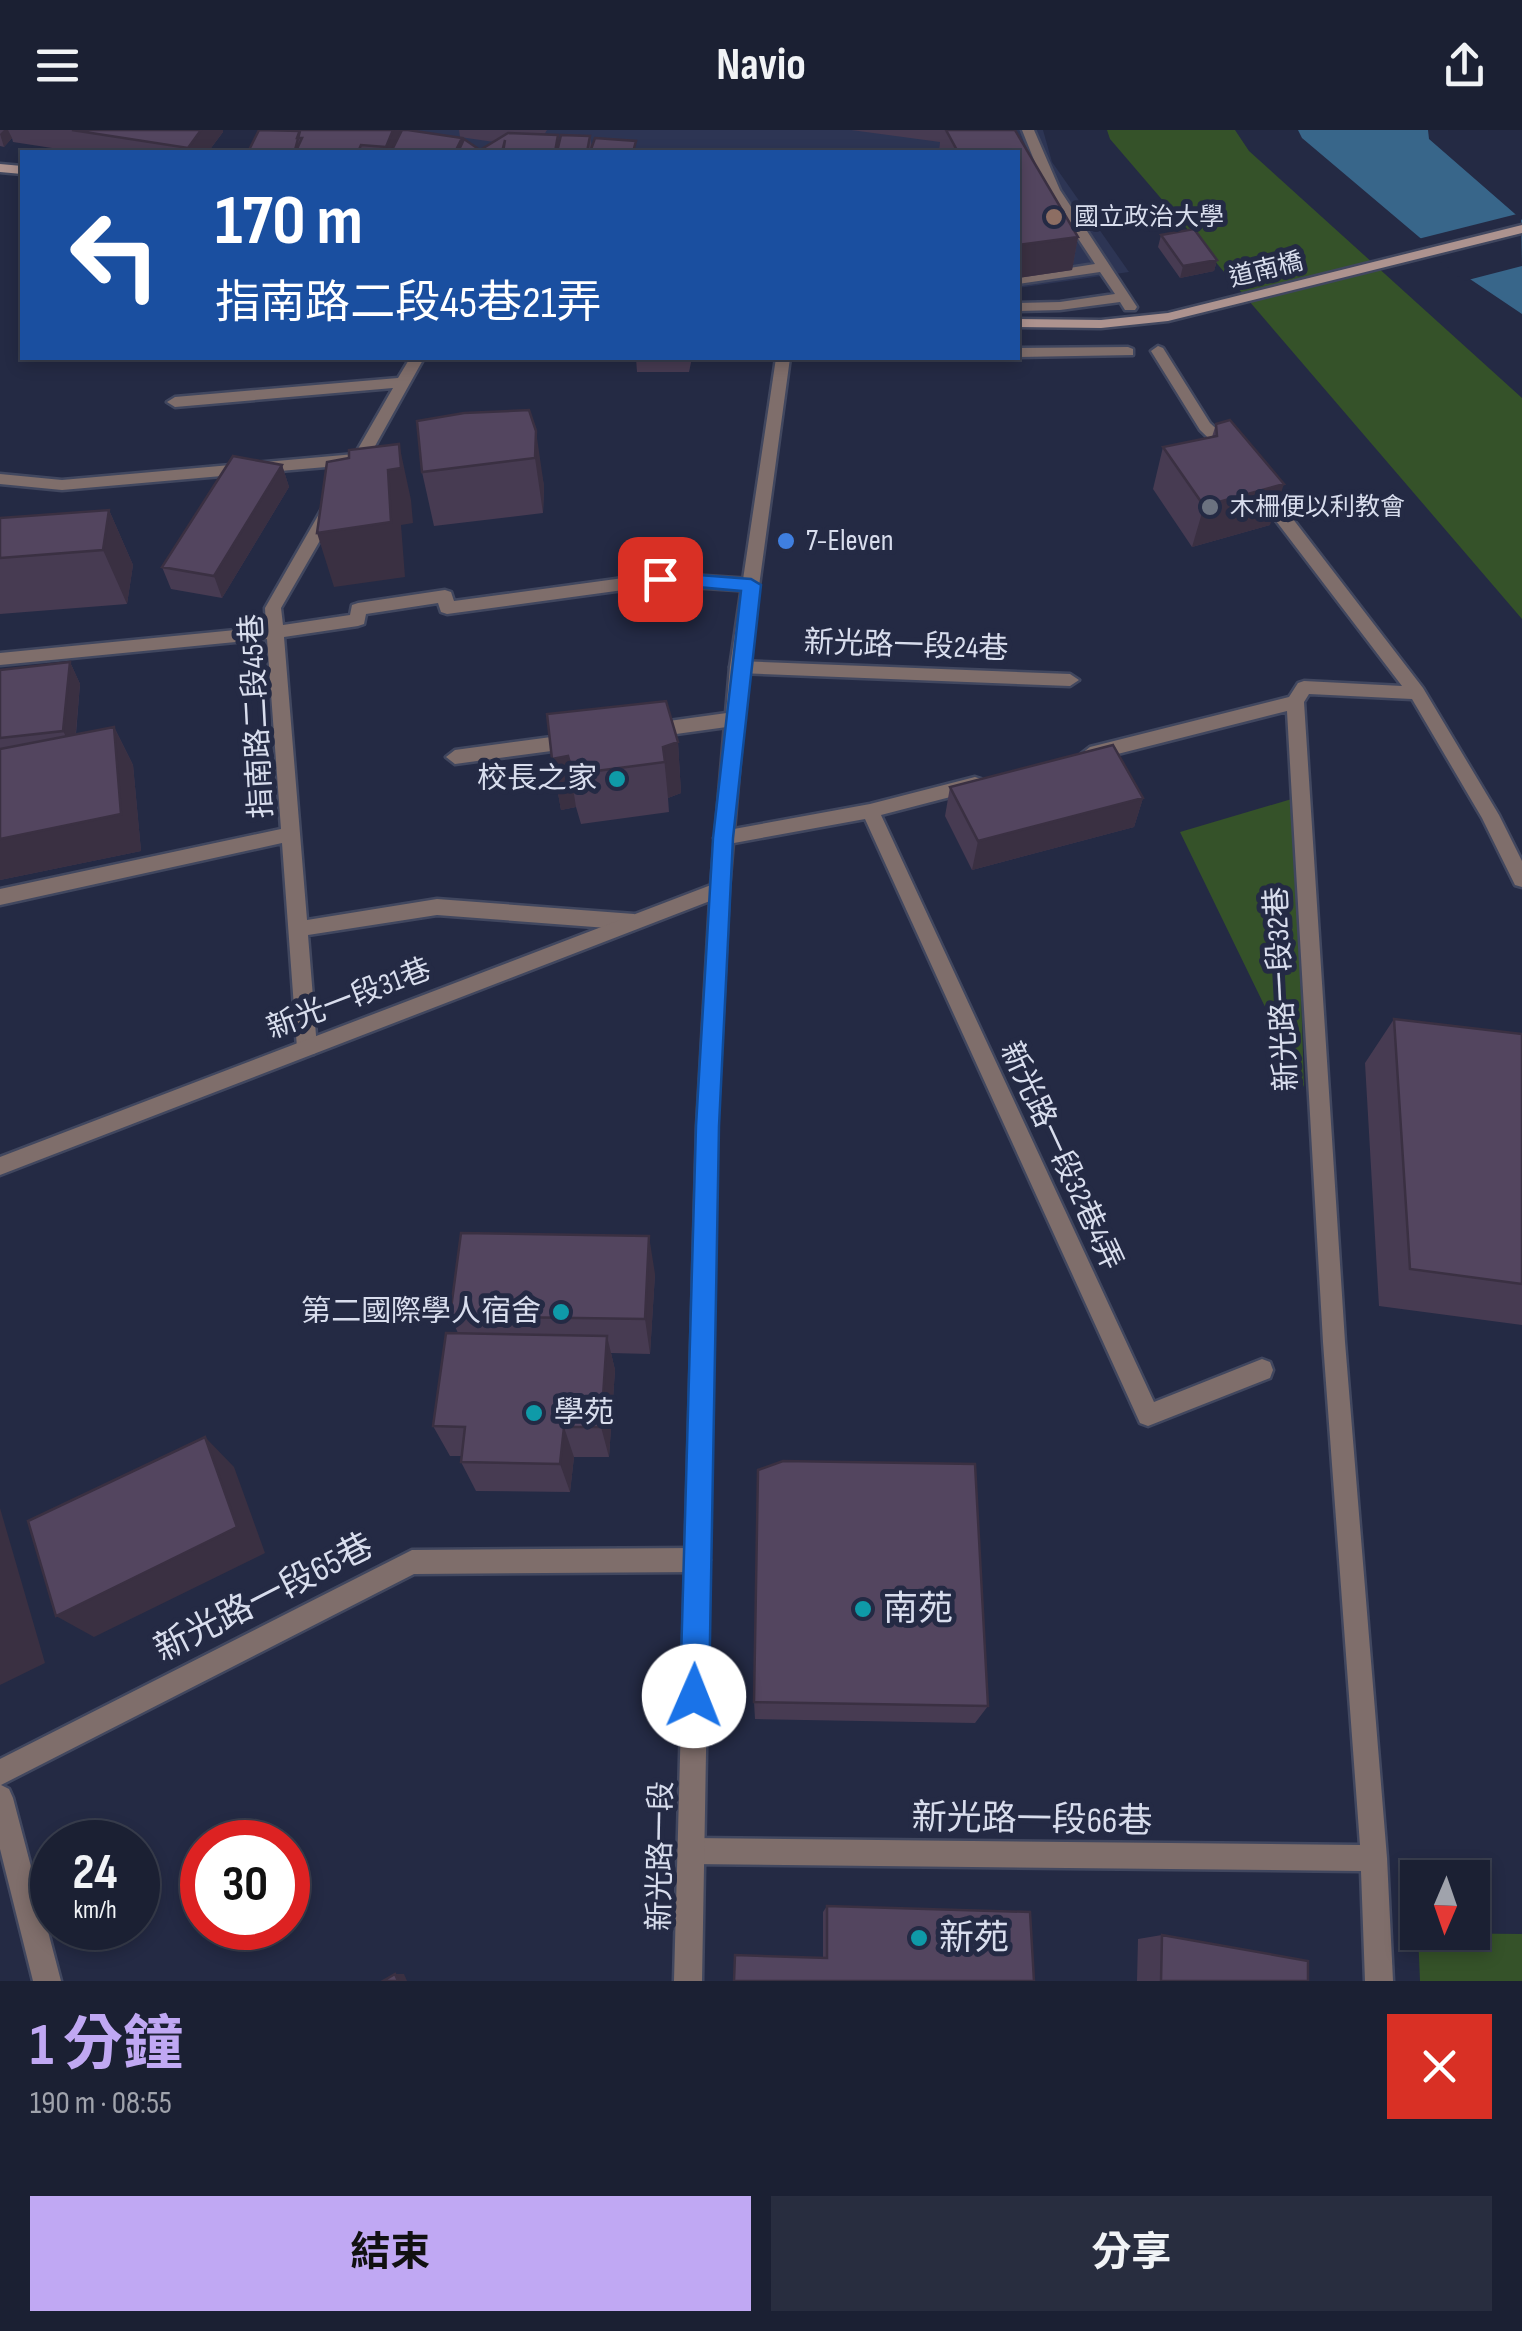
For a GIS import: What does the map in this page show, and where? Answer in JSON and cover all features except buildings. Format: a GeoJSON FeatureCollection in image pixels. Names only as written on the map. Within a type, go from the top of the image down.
{"type":"FeatureCollection","features":[{"type":"Feature","properties":{"kind":"street"},"geometry":{"type":"LineString","coordinates":[[1020,306],[1127,303],[1040,168],[1028,130]]}},
{"type":"Feature","properties":{"kind":"street","name":"道南橋"},"geometry":{"type":"LineString","coordinates":[[1020,323],[1102,324],[1168,317],[1522,229]]}},
{"type":"Feature","properties":{"kind":"street"},"geometry":{"type":"LineString","coordinates":[[1020,280],[1106,268]]}},
{"type":"Feature","properties":{"kind":"street"},"geometry":{"type":"LineString","coordinates":[[1158,351],[1205,426],[1232,451],[1418,693],[1490,815],[1522,880]]}},
{"type":"Feature","properties":{"kind":"street"},"geometry":{"type":"LineString","coordinates":[[1020,353],[1128,352]]}},
{"type":"Feature","properties":{"kind":"street","name":"指南路二段45巷"},"geometry":{"type":"LineString","coordinates":[[307,1048],[273,608],[416,360]]}},
{"type":"Feature","properties":{"kind":"street","name":"新光路一段"},"geometry":{"type":"LineString","coordinates":[[688,1981],[707,1126],[720,888],[739,667],[784,360]]}},
{"type":"Feature","properties":{"kind":"street"},"geometry":{"type":"LineString","coordinates":[[175,402],[403,382]]}},
{"type":"Feature","properties":{"kind":"street"},"geometry":{"type":"LineString","coordinates":[[0,479],[62,485],[360,458]]}},
{"type":"Feature","properties":{"kind":"street"},"geometry":{"type":"LineString","coordinates":[[0,659],[275,632],[358,620],[358,609],[445,596],[447,608],[660,579],[751,585]]}},
{"type":"Feature","properties":{"kind":"street","name":"新光路一段24巷"},"geometry":{"type":"LineString","coordinates":[[739,667],[1070,680]]}},
{"type":"Feature","properties":{"kind":"street"},"geometry":{"type":"LineString","coordinates":[[1063,761],[1295,702],[1304,687],[1418,693]]}},
{"type":"Feature","properties":{"kind":"street","name":"新光路一段32巷"},"geometry":{"type":"LineString","coordinates":[[1295,702],[1334,1342],[1374,1858],[1379,1981]]}},
{"type":"Feature","properties":{"kind":"street"},"geometry":{"type":"LineString","coordinates":[[623,734],[734,719]]}},
{"type":"Feature","properties":{"kind":"street"},"geometry":{"type":"LineString","coordinates":[[455,758],[586,740]]}},
{"type":"Feature","properties":{"kind":"street"},"geometry":{"type":"LineString","coordinates":[[723,838],[870,810],[1005,776]]}},
{"type":"Feature","properties":{"kind":"street","name":"新光路一段32巷4弄"},"geometry":{"type":"LineString","coordinates":[[870,810],[1148,1415],[1262,1370]]}},
{"type":"Feature","properties":{"kind":"street"},"geometry":{"type":"LineString","coordinates":[[0,896],[291,834]]}},
{"type":"Feature","properties":{"kind":"street","name":"新光一段31巷"},"geometry":{"type":"LineString","coordinates":[[0,1166],[720,888]]}},
{"type":"Feature","properties":{"kind":"street"},"geometry":{"type":"LineString","coordinates":[[298,929],[436,908],[634,922]]}},
{"type":"Feature","properties":{"kind":"street","name":"新光路一段65巷"},"geometry":{"type":"LineString","coordinates":[[0,1773],[412,1562],[698,1560]]}},
{"type":"Feature","properties":{"kind":"street"},"geometry":{"type":"LineString","coordinates":[[0,1798],[47,1981]]}},
{"type":"Feature","properties":{"kind":"street","name":"新光路一段66巷"},"geometry":{"type":"LineString","coordinates":[[691,1851],[1374,1858]]}},
{"type":"Feature","properties":{"kind":"shaded area","name":"國立政治大學"},"geometry":{"type":"Polygon","coordinates":[[[417,130],[1043,130],[1052,162],[1129,272],[1020,288],[1020,150],[412,150],[417,130]]]}},
{"type":"Feature","properties":{"kind":"shaded area"},"geometry":{"type":"Polygon","coordinates":[[[1298,130],[1428,130],[1429,139],[1522,220],[1522,314],[1464,275],[1302,138],[1298,130]]]}},
{"type":"Feature","properties":{"kind":"green space"},"geometry":{"type":"Polygon","coordinates":[[[1107,130],[1235,130],[1249,151],[1522,398],[1522,619],[1110,139],[1107,130]]]}},
{"type":"Feature","properties":{"kind":"green space"},"geometry":{"type":"Polygon","coordinates":[[[1295,798],[1304,1087],[1180,832],[1295,798]]]}},
{"type":"Feature","properties":{"kind":"green space"},"geometry":{"type":"Polygon","coordinates":[[[1490,1934],[1522,1934],[1522,1981],[1420,1981],[1419,1950],[1490,1950],[1490,1934]]]}},
{"type":"Feature","properties":{"kind":"pier"},"geometry":{"type":"Polygon","coordinates":[[[1521,213],[1522,266],[1464,281],[1414,240],[1521,213]]]}},
{"type":"Feature","properties":{"kind":"place","name":"國立政治大學"},"geometry":{"type":"Point","coordinates":[1054,217]}},
{"type":"Feature","properties":{"kind":"place","name":"木柵便以利教會"},"geometry":{"type":"Point","coordinates":[1210,507]}},
{"type":"Feature","properties":{"kind":"place","name":"7-Eleven"},"geometry":{"type":"Point","coordinates":[786,541]}},
{"type":"Feature","properties":{"kind":"place","name":"校長之家"},"geometry":{"type":"Point","coordinates":[617,779]}},
{"type":"Feature","properties":{"kind":"place","name":"第二國際學人宿舍"},"geometry":{"type":"Point","coordinates":[561,1312]}},
{"type":"Feature","properties":{"kind":"place","name":"學苑"},"geometry":{"type":"Point","coordinates":[534,1413]}},
{"type":"Feature","properties":{"kind":"place","name":"南苑"},"geometry":{"type":"Point","coordinates":[863,1609]}},
{"type":"Feature","properties":{"kind":"place","name":"新苑"},"geometry":{"type":"Point","coordinates":[919,1938]}},
{"type":"Feature","properties":{"kind":"route"},"geometry":{"type":"LineString","coordinates":[[660,579],[751,585],[723,838],[707,1126],[694,1696]]}}]}
